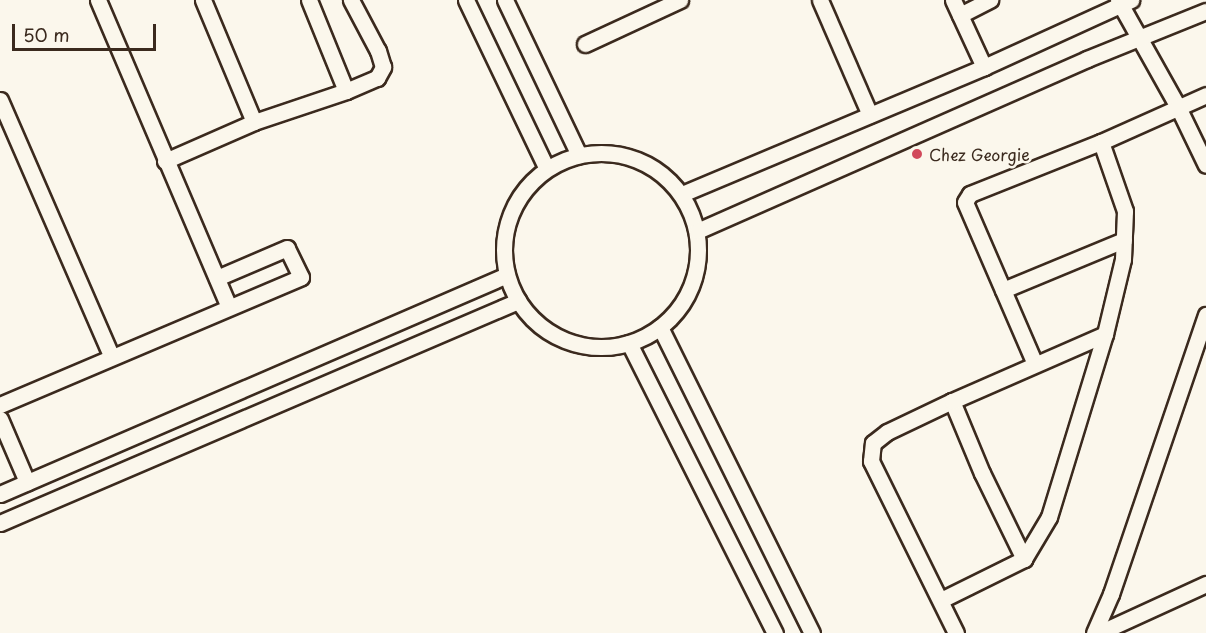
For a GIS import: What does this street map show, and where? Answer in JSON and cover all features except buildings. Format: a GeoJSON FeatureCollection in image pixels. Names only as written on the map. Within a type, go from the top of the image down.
{"type":"FeatureCollection","features":[{"type":"Feature","properties":{"kind":"street"},"geometry":{"type":"LineString","coordinates":[[98,0],[165,161],[230,307]]}},
{"type":"Feature","properties":{"kind":"street"},"geometry":{"type":"LineString","coordinates":[[203,0],[255,122]]}},
{"type":"Feature","properties":{"kind":"street"},"geometry":{"type":"LineString","coordinates":[[309,0],[346,91]]}},
{"type":"Feature","properties":{"kind":"street"},"geometry":{"type":"LineString","coordinates":[[165,161],[255,122],[377,78],[383,67],[378,51],[351,0]]}},
{"type":"Feature","properties":{"kind":"street"},"geometry":{"type":"LineString","coordinates":[[466,0],[547,169]]}},
{"type":"Feature","properties":{"kind":"street"},"geometry":{"type":"LineString","coordinates":[[505,0],[579,155]]}},
{"type":"Feature","properties":{"kind":"street"},"geometry":{"type":"LineString","coordinates":[[585,44],[680,0]]}},
{"type":"Feature","properties":{"kind":"street"},"geometry":{"type":"LineString","coordinates":[[820,0],[870,115]]}},
{"type":"Feature","properties":{"kind":"street"},"geometry":{"type":"LineString","coordinates":[[952,0],[984,67]]}},
{"type":"Feature","properties":{"kind":"street"},"geometry":{"type":"LineString","coordinates":[[960,15],[990,0]]}},
{"type":"Feature","properties":{"kind":"street"},"geometry":{"type":"LineString","coordinates":[[682,194],[984,67],[1123,1],[1139,40],[1178,107],[1206,165]]}},
{"type":"Feature","properties":{"kind":"street"},"geometry":{"type":"LineString","coordinates":[[697,231],[1087,59],[1139,40],[1206,11]]}},
{"type":"Feature","properties":{"kind":"street"},"geometry":{"type":"LineString","coordinates":[[1035,364],[965,202],[970,194],[1101,142],[1206,95]]}},
{"type":"Feature","properties":{"kind":"street"},"geometry":{"type":"LineString","coordinates":[[0,100],[112,357]]}},
{"type":"Feature","properties":{"kind":"street"},"geometry":{"type":"LineString","coordinates":[[941,600],[1024,559],[1049,517],[1105,334],[1123,260],[1125,211],[1101,142]]}},
{"type":"Feature","properties":{"kind":"street"},"geometry":{"type":"LineString","coordinates":[[608,153],[636,159],[661,173],[682,194],[692,212],[699,253],[696,274],[688,294],[676,312],[660,327],[629,343],[593,347],[567,341],[542,328],[518,302],[507,275],[504,255],[510,216],[531,182],[547,169],[579,155],[608,153]]}},
{"type":"Feature","properties":{"kind":"street"},"geometry":{"type":"LineString","coordinates":[[1003,290],[1124,240]]}},
{"type":"Feature","properties":{"kind":"street"},"geometry":{"type":"LineString","coordinates":[[0,405],[301,277],[287,248],[217,278]]}},
{"type":"Feature","properties":{"kind":"street"},"geometry":{"type":"LineString","coordinates":[[0,494],[507,275]]}},
{"type":"Feature","properties":{"kind":"street"},"geometry":{"type":"LineString","coordinates":[[0,523],[518,302]]}},
{"type":"Feature","properties":{"kind":"street"},"geometry":{"type":"LineString","coordinates":[[1096,633],[1206,315]]}},
{"type":"Feature","properties":{"kind":"street"},"geometry":{"type":"LineString","coordinates":[[660,327],[812,633]]}},
{"type":"Feature","properties":{"kind":"street"},"geometry":{"type":"LineString","coordinates":[[956,633],[871,461],[873,443],[887,432],[952,401],[1105,334]]}},
{"type":"Feature","properties":{"kind":"street"},"geometry":{"type":"LineString","coordinates":[[629,343],[775,633]]}},
{"type":"Feature","properties":{"kind":"street"},"geometry":{"type":"LineString","coordinates":[[952,401],[982,473],[1024,559]]}},
{"type":"Feature","properties":{"kind":"street"},"geometry":{"type":"LineString","coordinates":[[0,419],[27,482]]}},
{"type":"Feature","properties":{"kind":"street"},"geometry":{"type":"LineString","coordinates":[[1096,633],[1206,584]]}},
{"type":"Feature","properties":{"kind":"place","name":"Chez Georgie"},"geometry":{"type":"Point","coordinates":[917,154]}}]}
